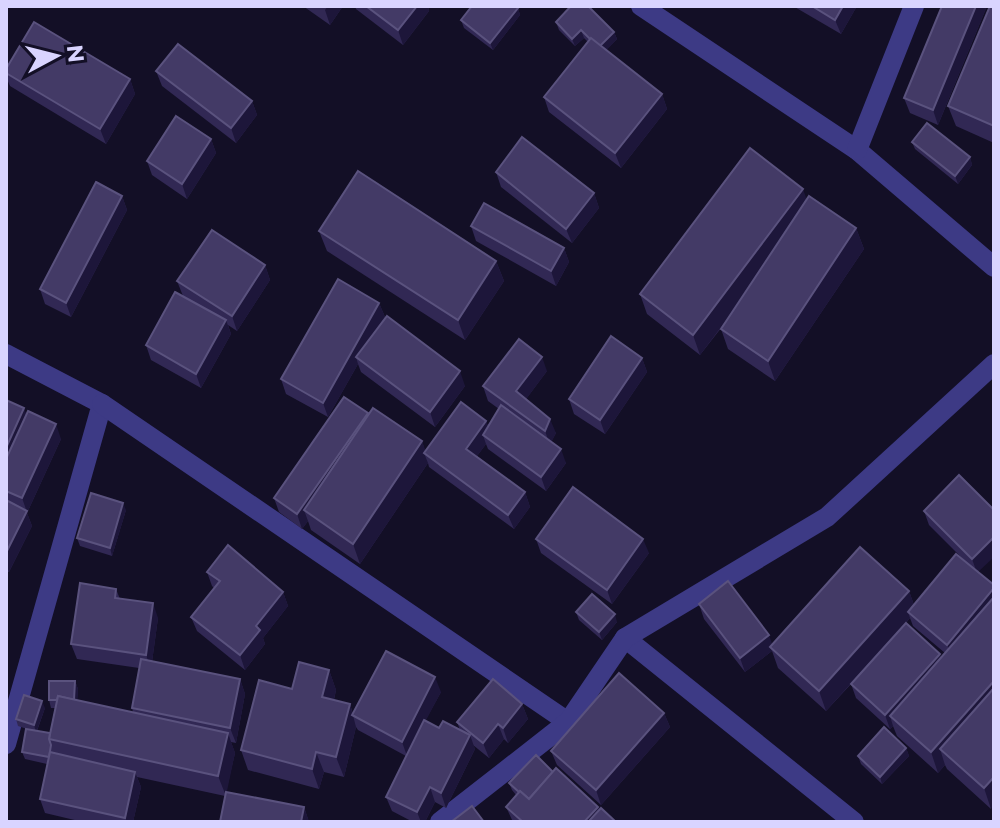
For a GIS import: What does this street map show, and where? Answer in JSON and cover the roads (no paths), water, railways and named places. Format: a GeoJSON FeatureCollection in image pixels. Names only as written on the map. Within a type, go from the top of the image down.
{"type":"FeatureCollection","features":[{"type":"Feature","properties":{"kind":"street"},"geometry":{"type":"LineString","coordinates":[[641,6],[857,150],[994,267]]}},
{"type":"Feature","properties":{"kind":"street"},"geometry":{"type":"LineString","coordinates":[[857,150],[914,6]]}},
{"type":"Feature","properties":{"kind":"street"},"geometry":{"type":"LineString","coordinates":[[6,354],[102,404],[568,722]]}},
{"type":"Feature","properties":{"kind":"street"},"geometry":{"type":"LineString","coordinates":[[440,822],[568,722],[625,638],[827,517],[994,364]]}},
{"type":"Feature","properties":{"kind":"street"},"geometry":{"type":"LineString","coordinates":[[6,744],[102,404]]}},
{"type":"Feature","properties":{"kind":"street"},"geometry":{"type":"LineString","coordinates":[[625,638],[854,822]]}}]}
